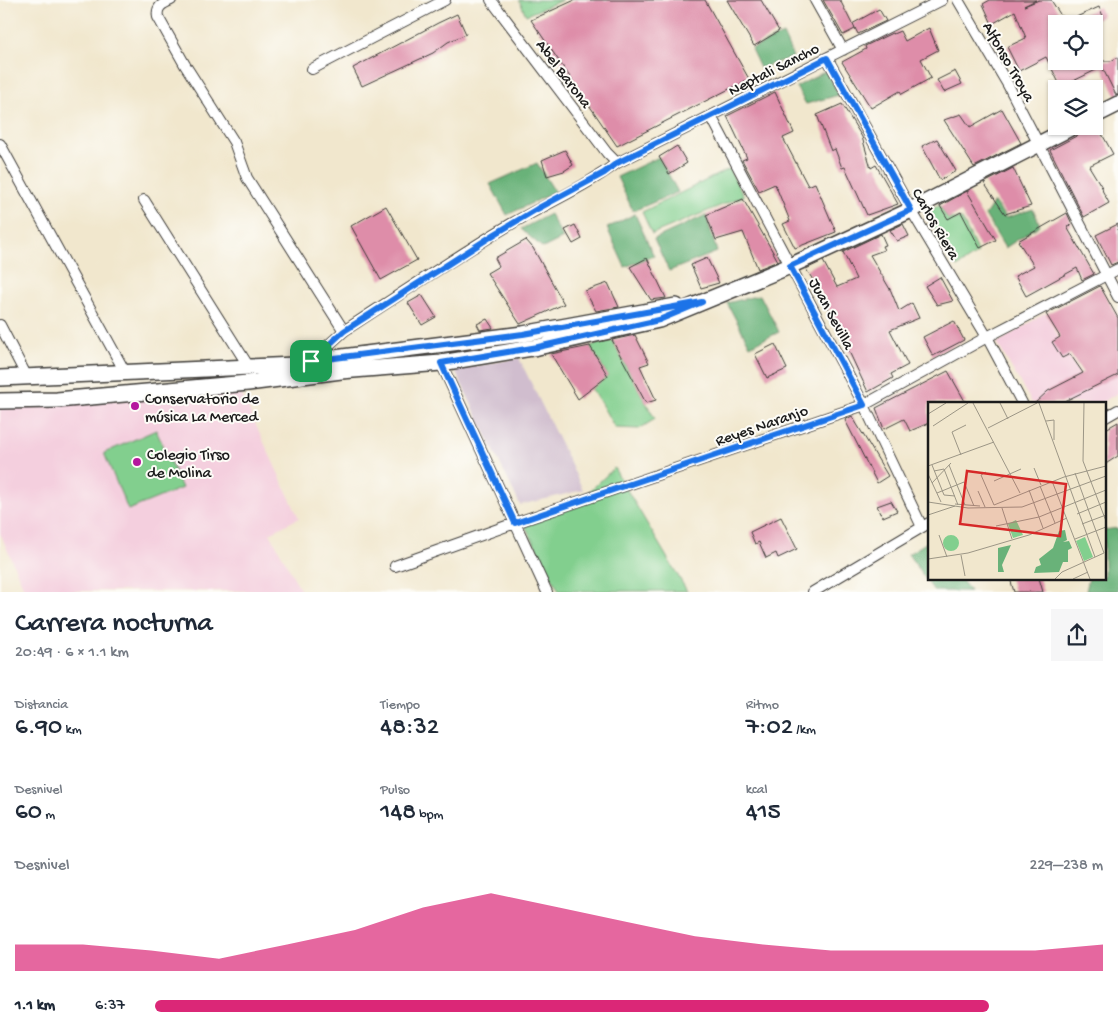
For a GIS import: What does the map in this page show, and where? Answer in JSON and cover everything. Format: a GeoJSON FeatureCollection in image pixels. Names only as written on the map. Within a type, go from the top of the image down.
{"type":"FeatureCollection","features":[{"type":"Feature","properties":{"kind":"street"},"geometry":{"type":"LineString","coordinates":[[171,0],[160,6],[157,12],[158,18],[185,65],[234,142],[247,178],[344,331]]}},
{"type":"Feature","properties":{"kind":"street"},"geometry":{"type":"LineString","coordinates":[[312,69],[445,0]]}},
{"type":"Feature","properties":{"kind":"street","name":"Abel Barona"},"geometry":{"type":"LineString","coordinates":[[491,0],[607,153],[617,163]]}},
{"type":"Feature","properties":{"kind":"street"},"geometry":{"type":"LineString","coordinates":[[815,0],[843,50]]}},
{"type":"Feature","properties":{"kind":"street","name":"Neptali Sancho"},"geometry":{"type":"LineString","coordinates":[[311,361],[344,331],[495,234],[604,173],[617,163],[942,0]]}},
{"type":"Feature","properties":{"kind":"street","name":"Alfonso Troya"},"geometry":{"type":"LineString","coordinates":[[958,0],[1040,144],[1106,277],[1118,296]]}},
{"type":"Feature","properties":{"kind":"street","name":"Carlos Riera"},"geometry":{"type":"LineString","coordinates":[[827,58],[911,210],[987,337],[1021,402]]}},
{"type":"Feature","properties":{"kind":"street"},"geometry":{"type":"LineString","coordinates":[[1103,112],[1118,104]]}},
{"type":"Feature","properties":{"kind":"street","name":"Juan Sevilla"},"geometry":{"type":"LineString","coordinates":[[711,116],[926,525]]}},
{"type":"Feature","properties":{"kind":"street"},"geometry":{"type":"LineString","coordinates":[[0,401],[67,399],[248,383],[341,371],[441,363],[538,347],[659,320],[790,266],[911,210],[1057,135]]}},
{"type":"Feature","properties":{"kind":"street"},"geometry":{"type":"LineString","coordinates":[[0,144],[125,372]]}},
{"type":"Feature","properties":{"kind":"street"},"geometry":{"type":"LineString","coordinates":[[144,200],[248,367]]}},
{"type":"Feature","properties":{"kind":"street","name":"Reyes Naranjo"},"geometry":{"type":"LineString","coordinates":[[395,566],[515,523],[864,405],[987,337],[1118,270]]}},
{"type":"Feature","properties":{"kind":"street"},"geometry":{"type":"LineString","coordinates":[[0,378],[295,365],[311,361],[523,334],[702,302]]}},
{"type":"Feature","properties":{"kind":"street"},"geometry":{"type":"LineString","coordinates":[[0,325],[28,377]]}},
{"type":"Feature","properties":{"kind":"street"},"geometry":{"type":"LineString","coordinates":[[441,363],[547,592]]}},
{"type":"Feature","properties":{"kind":"street"},"geometry":{"type":"LineString","coordinates":[[1106,417],[1118,410]]}},
{"type":"Feature","properties":{"kind":"street"},"geometry":{"type":"LineString","coordinates":[[813,592],[926,525]]}},
{"type":"Feature","properties":{"kind":"shaded area"},"geometry":{"type":"Polygon","coordinates":[[[1045,313],[1080,376],[1118,359],[1118,393],[1103,402],[1031,402],[997,343],[1045,313]]]}},
{"type":"Feature","properties":{"kind":"shaded area"},"geometry":{"type":"Polygon","coordinates":[[[519,358],[583,490],[520,505],[455,370],[519,358]]]}},
{"type":"Feature","properties":{"kind":"shaded area","name":"Colegio Tirso de Molina"},"geometry":{"type":"Polygon","coordinates":[[[241,393],[299,518],[270,533],[301,591],[25,591],[0,533],[0,406],[241,393]]]}},
{"type":"Feature","properties":{"kind":"green space"},"geometry":{"type":"Polygon","coordinates":[[[519,0],[563,0],[526,15],[519,0]]]}},
{"type":"Feature","properties":{"kind":"green space"},"geometry":{"type":"Polygon","coordinates":[[[783,34],[793,57],[760,68],[751,49],[783,34]]]}},
{"type":"Feature","properties":{"kind":"green space"},"geometry":{"type":"Polygon","coordinates":[[[826,71],[839,95],[806,104],[796,87],[826,71]]]}},
{"type":"Feature","properties":{"kind":"green space"},"geometry":{"type":"Polygon","coordinates":[[[659,157],[678,192],[633,211],[617,177],[659,157]]]}},
{"type":"Feature","properties":{"kind":"green space"},"geometry":{"type":"Polygon","coordinates":[[[537,163],[555,192],[507,215],[490,184],[537,163]]]}},
{"type":"Feature","properties":{"kind":"green space"},"geometry":{"type":"Polygon","coordinates":[[[729,169],[744,196],[652,234],[642,212],[729,169]]]}},
{"type":"Feature","properties":{"kind":"green space"},"geometry":{"type":"Polygon","coordinates":[[[994,202],[1006,218],[1033,209],[1040,225],[1005,248],[985,215],[994,202]]]}},
{"type":"Feature","properties":{"kind":"green space"},"geometry":{"type":"Polygon","coordinates":[[[939,205],[948,219],[962,219],[978,253],[957,267],[925,213],[939,205]]]}},
{"type":"Feature","properties":{"kind":"green space"},"geometry":{"type":"Polygon","coordinates":[[[550,214],[563,238],[543,248],[521,229],[550,214]]]}},
{"type":"Feature","properties":{"kind":"green space"},"geometry":{"type":"Polygon","coordinates":[[[635,214],[654,256],[625,267],[607,228],[635,214]]]}},
{"type":"Feature","properties":{"kind":"green space"},"geometry":{"type":"Polygon","coordinates":[[[706,215],[717,252],[669,271],[654,239],[706,215]]]}},
{"type":"Feature","properties":{"kind":"green space"},"geometry":{"type":"Polygon","coordinates":[[[760,295],[779,332],[750,346],[727,303],[760,295]]]}},
{"type":"Feature","properties":{"kind":"green space"},"geometry":{"type":"Polygon","coordinates":[[[612,340],[655,419],[639,429],[615,428],[596,395],[590,389],[608,376],[590,346],[612,340]]]}},
{"type":"Feature","properties":{"kind":"green space"},"geometry":{"type":"Polygon","coordinates":[[[156,430],[182,488],[128,510],[104,453],[156,430]]]}},
{"type":"Feature","properties":{"kind":"green space"},"geometry":{"type":"Polygon","coordinates":[[[614,468],[687,591],[559,591],[523,522],[573,507],[614,468]]]}},
{"type":"Feature","properties":{"kind":"green space"},"geometry":{"type":"Polygon","coordinates":[[[1118,528],[1118,591],[1086,591],[1089,579],[1106,579],[1106,530],[1118,528]]]}},
{"type":"Feature","properties":{"kind":"green space"},"geometry":{"type":"Polygon","coordinates":[[[928,542],[928,579],[961,579],[970,591],[934,591],[908,554],[928,542]]]}},
{"type":"Feature","properties":{"kind":"building"},"geometry":{"type":"Polygon","coordinates":[[[575,0],[705,0],[749,79],[617,146],[531,20],[575,0]]]}},
{"type":"Feature","properties":{"kind":"building"},"geometry":{"type":"Polygon","coordinates":[[[727,0],[761,0],[779,31],[754,46],[727,0]]]}},
{"type":"Feature","properties":{"kind":"building"},"geometry":{"type":"Polygon","coordinates":[[[823,0],[840,0],[852,24],[879,9],[886,21],[858,34],[853,24],[855,29],[843,35],[823,0]]]}},
{"type":"Feature","properties":{"kind":"building"},"geometry":{"type":"Polygon","coordinates":[[[990,0],[1036,0],[1024,6],[1039,0],[1051,0],[1061,15],[1048,15],[1048,61],[1046,57],[1019,71],[1007,47],[1026,38],[1015,11],[992,24],[983,4],[990,0]]]}},
{"type":"Feature","properties":{"kind":"building"},"geometry":{"type":"Polygon","coordinates":[[[1099,7],[1103,15],[1081,15],[1099,7]]]}},
{"type":"Feature","properties":{"kind":"building"},"geometry":{"type":"Polygon","coordinates":[[[457,14],[466,34],[448,42],[433,53],[362,86],[353,68],[457,14]]]}},
{"type":"Feature","properties":{"kind":"building"},"geometry":{"type":"Polygon","coordinates":[[[929,28],[938,50],[921,59],[931,78],[902,94],[900,91],[871,108],[842,62],[866,49],[865,46],[892,33],[900,31],[905,41],[929,28]]]}},
{"type":"Feature","properties":{"kind":"building"},"geometry":{"type":"Polygon","coordinates":[[[1118,57],[1118,95],[1116,95],[1103,69],[1103,61],[1111,61],[1118,57]]]}},
{"type":"Feature","properties":{"kind":"building"},"geometry":{"type":"Polygon","coordinates":[[[1052,70],[1096,70],[1075,80],[1058,80],[1052,70]]]}},
{"type":"Feature","properties":{"kind":"building"},"geometry":{"type":"Polygon","coordinates":[[[955,71],[962,84],[944,92],[937,80],[955,71]]]}},
{"type":"Feature","properties":{"kind":"building"},"geometry":{"type":"Polygon","coordinates":[[[775,92],[794,133],[783,138],[808,186],[815,183],[836,232],[795,248],[783,224],[790,221],[775,184],[759,191],[742,160],[747,158],[727,116],[775,92]]]}},
{"type":"Feature","properties":{"kind":"building"},"geometry":{"type":"Polygon","coordinates":[[[842,104],[862,137],[871,168],[876,165],[898,204],[867,215],[845,167],[842,168],[835,149],[831,151],[817,115],[842,104]]]}},
{"type":"Feature","properties":{"kind":"building"},"geometry":{"type":"Polygon","coordinates":[[[1002,109],[1021,143],[974,167],[944,120],[961,114],[970,127],[1002,109]]]}},
{"type":"Feature","properties":{"kind":"building"},"geometry":{"type":"Polygon","coordinates":[[[1078,135],[1103,135],[1113,154],[1089,166],[1109,203],[1084,217],[1050,150],[1078,135]]]}},
{"type":"Feature","properties":{"kind":"building"},"geometry":{"type":"Polygon","coordinates":[[[937,139],[956,171],[940,180],[922,146],[937,139]]]}},
{"type":"Feature","properties":{"kind":"building"},"geometry":{"type":"Polygon","coordinates":[[[677,146],[687,163],[669,174],[659,157],[677,146]]]}},
{"type":"Feature","properties":{"kind":"building"},"geometry":{"type":"Polygon","coordinates":[[[565,150],[573,165],[564,171],[547,176],[542,160],[565,150]]]}},
{"type":"Feature","properties":{"kind":"building"},"geometry":{"type":"Polygon","coordinates":[[[1013,168],[1031,206],[1005,214],[984,183],[1013,168]]]}},
{"type":"Feature","properties":{"kind":"building"},"geometry":{"type":"Polygon","coordinates":[[[967,191],[996,240],[980,248],[961,212],[948,219],[940,206],[967,191]]]}},
{"type":"Feature","properties":{"kind":"building"},"geometry":{"type":"Polygon","coordinates":[[[743,199],[778,261],[758,269],[743,232],[716,240],[706,215],[743,199]]]}},
{"type":"Feature","properties":{"kind":"building"},"geometry":{"type":"Polygon","coordinates":[[[386,206],[417,260],[381,280],[351,226],[386,206]]]}},
{"type":"Feature","properties":{"kind":"building"},"geometry":{"type":"Polygon","coordinates":[[[1067,213],[1072,224],[1067,227],[1094,274],[1082,280],[1077,268],[1026,296],[1015,276],[1034,266],[1018,241],[1067,213]]]}},
{"type":"Feature","properties":{"kind":"building"},"geometry":{"type":"Polygon","coordinates":[[[903,224],[909,236],[897,241],[890,230],[903,224]]]}},
{"type":"Feature","properties":{"kind":"building"},"geometry":{"type":"Polygon","coordinates":[[[1118,224],[1118,262],[1111,265],[1096,235],[1118,224]]]}},
{"type":"Feature","properties":{"kind":"building"},"geometry":{"type":"Polygon","coordinates":[[[575,225],[582,239],[573,244],[565,230],[575,225]]]}},
{"type":"Feature","properties":{"kind":"building"},"geometry":{"type":"Polygon","coordinates":[[[881,234],[886,245],[882,246],[884,250],[870,255],[891,291],[899,311],[912,303],[919,318],[890,330],[908,365],[891,374],[893,378],[868,392],[822,294],[806,269],[823,261],[837,287],[856,279],[843,252],[881,234]]]}},
{"type":"Feature","properties":{"kind":"building"},"geometry":{"type":"Polygon","coordinates":[[[526,240],[533,248],[564,304],[520,324],[487,273],[499,266],[495,258],[526,240]]]}},
{"type":"Feature","properties":{"kind":"building"},"geometry":{"type":"Polygon","coordinates":[[[647,258],[666,298],[651,300],[630,267],[647,258]]]}},
{"type":"Feature","properties":{"kind":"building"},"geometry":{"type":"Polygon","coordinates":[[[707,258],[719,283],[701,288],[691,265],[707,258]]]}},
{"type":"Feature","properties":{"kind":"building"},"geometry":{"type":"Polygon","coordinates":[[[940,277],[953,301],[937,305],[925,286],[940,277]]]}},
{"type":"Feature","properties":{"kind":"building"},"geometry":{"type":"Polygon","coordinates":[[[608,283],[619,307],[596,311],[585,291],[608,283]]]}},
{"type":"Feature","properties":{"kind":"building"},"geometry":{"type":"Polygon","coordinates":[[[1100,286],[1118,318],[1118,375],[1063,402],[1036,402],[1048,391],[1083,373],[1070,354],[1062,358],[1052,342],[1060,337],[1046,314],[1100,286]]]}},
{"type":"Feature","properties":{"kind":"building"},"geometry":{"type":"Polygon","coordinates":[[[422,295],[436,317],[422,325],[408,303],[422,295]]]}},
{"type":"Feature","properties":{"kind":"building"},"geometry":{"type":"Polygon","coordinates":[[[487,319],[493,328],[480,330],[477,324],[487,319]]]}},
{"type":"Feature","properties":{"kind":"building"},"geometry":{"type":"Polygon","coordinates":[[[954,321],[964,340],[933,356],[923,337],[954,321]]]}},
{"type":"Feature","properties":{"kind":"building"},"geometry":{"type":"Polygon","coordinates":[[[635,335],[649,363],[640,366],[656,400],[646,403],[612,340],[635,335]]]}},
{"type":"Feature","properties":{"kind":"building"},"geometry":{"type":"Polygon","coordinates":[[[775,344],[787,369],[767,378],[755,354],[775,344]]]}},
{"type":"Feature","properties":{"kind":"building"},"geometry":{"type":"Polygon","coordinates":[[[590,346],[608,376],[578,399],[551,354],[590,346]]]}},
{"type":"Feature","properties":{"kind":"building"},"geometry":{"type":"Polygon","coordinates":[[[948,371],[965,402],[928,402],[928,423],[910,431],[904,419],[884,429],[876,408],[948,371]]]}},
{"type":"Feature","properties":{"kind":"building"},"geometry":{"type":"Polygon","coordinates":[[[852,416],[888,476],[877,483],[845,420],[852,416]]]}},
{"type":"Feature","properties":{"kind":"building"},"geometry":{"type":"Polygon","coordinates":[[[1118,422],[1118,456],[1106,464],[1106,429],[1118,422]]]}},
{"type":"Feature","properties":{"kind":"building"},"geometry":{"type":"Polygon","coordinates":[[[891,501],[897,511],[883,517],[877,506],[891,501]]]}},
{"type":"Feature","properties":{"kind":"building"},"geometry":{"type":"Polygon","coordinates":[[[781,517],[797,549],[778,558],[776,553],[766,558],[759,542],[755,544],[750,532],[781,517]]]}},
{"type":"Feature","properties":{"kind":"building"},"geometry":{"type":"Polygon","coordinates":[[[1010,579],[1039,579],[1043,592],[1014,592],[1010,579]]]}},
{"type":"Feature","properties":{"kind":"place","name":"Conservatorio de música La Merced"},"geometry":{"type":"Point","coordinates":[135,406]}},
{"type":"Feature","properties":{"kind":"place","name":"Colegio Tirso de Molina"},"geometry":{"type":"Point","coordinates":[137,462]}},
{"type":"Feature","properties":{"kind":"route"},"geometry":{"type":"LineString","coordinates":[[827,58],[911,210],[790,266],[864,405],[515,523],[441,363],[538,347],[659,320],[702,302],[523,334],[311,361],[344,331],[537,209],[604,173],[617,163],[827,58]]}}]}
